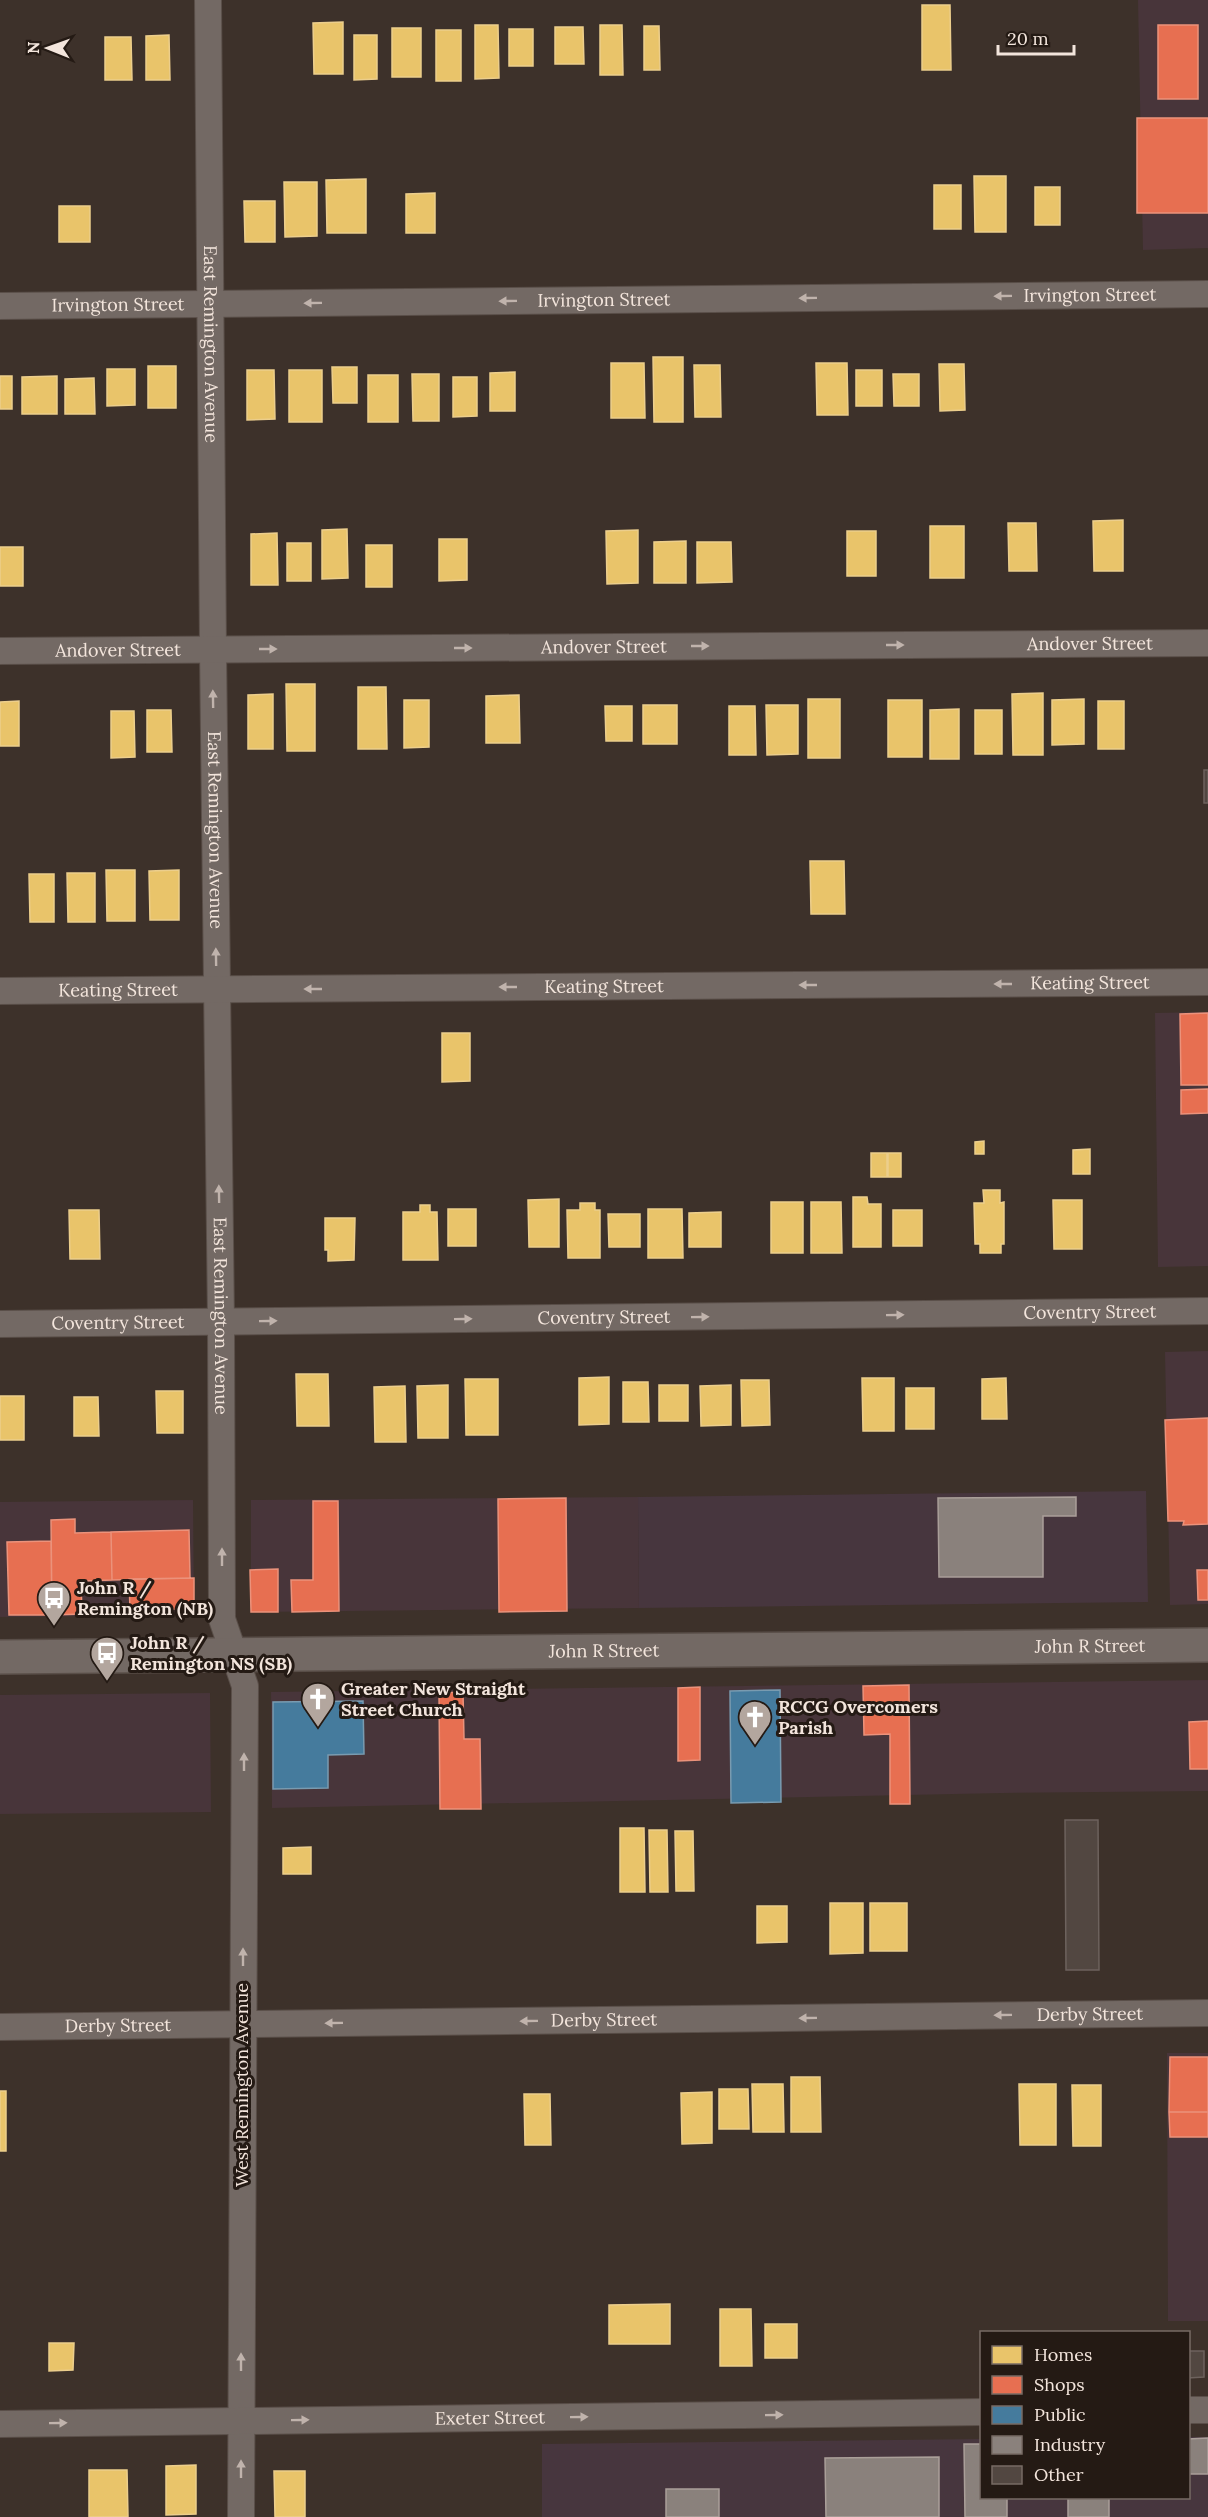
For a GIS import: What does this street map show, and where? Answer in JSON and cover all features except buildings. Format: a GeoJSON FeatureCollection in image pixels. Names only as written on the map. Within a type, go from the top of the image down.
{"type":"FeatureCollection","features":[{"type":"Feature","properties":{"kind":"main road","name":"John R Street"},"geometry":{"type":"LineString","coordinates":[[0,1657],[1208,1645]]}},
{"type":"Feature","properties":{"kind":"street","name":"East Remington Avenue"},"geometry":{"type":"LineString","coordinates":[[208,0],[222,1619],[234,1656]]}},
{"type":"Feature","properties":{"kind":"street","name":"Irvington Street"},"geometry":{"type":"LineString","coordinates":[[0,306],[1208,294]]}},
{"type":"Feature","properties":{"kind":"street","name":"Andover Street"},"geometry":{"type":"LineString","coordinates":[[0,651],[1208,643]]}},
{"type":"Feature","properties":{"kind":"street","name":"Keating Street"},"geometry":{"type":"LineString","coordinates":[[0,991],[1208,982]]}},
{"type":"Feature","properties":{"kind":"street","name":"Coventry Street"},"geometry":{"type":"LineString","coordinates":[[0,1324],[1208,1311]]}},
{"type":"Feature","properties":{"kind":"street","name":"West Remington Avenue"},"geometry":{"type":"LineString","coordinates":[[234,1656],[245,1686],[241,2517]]}},
{"type":"Feature","properties":{"kind":"street","name":"Derby Street"},"geometry":{"type":"LineString","coordinates":[[0,2027],[1208,2013]]}},
{"type":"Feature","properties":{"kind":"street"},"geometry":{"type":"LineString","coordinates":[[1190,2410],[1208,2410]]}},
{"type":"Feature","properties":{"kind":"street","name":"Exeter Street"},"geometry":{"type":"LineString","coordinates":[[0,2424],[980,2412]]}},
{"type":"Feature","properties":{"kind":"shaded area"},"geometry":{"type":"Polygon","coordinates":[[[1138,0],[1208,0],[1208,248],[1143,250],[1138,0]]]}},
{"type":"Feature","properties":{"kind":"shaded area"},"geometry":{"type":"Polygon","coordinates":[[[1208,1012],[1208,1266],[1158,1267],[1155,1013],[1208,1012]]]}},
{"type":"Feature","properties":{"kind":"shaded area"},"geometry":{"type":"Polygon","coordinates":[[[1208,1351],[1208,1604],[1170,1605],[1165,1352],[1208,1351]]]}},
{"type":"Feature","properties":{"kind":"shaded area"},"geometry":{"type":"Polygon","coordinates":[[[1146,1491],[1148,1602],[639,1608],[638,1497],[1146,1491]]]}},
{"type":"Feature","properties":{"kind":"shaded area"},"geometry":{"type":"Polygon","coordinates":[[[638,1497],[639,1608],[251,1612],[251,1500],[638,1497]]]}},
{"type":"Feature","properties":{"kind":"shaded area"},"geometry":{"type":"Polygon","coordinates":[[[193,1500],[194,1615],[0,1617],[0,1502],[193,1500]]]}},
{"type":"Feature","properties":{"kind":"shaded area"},"geometry":{"type":"Polygon","coordinates":[[[1208,1680],[1208,1791],[272,1808],[271,1692],[1208,1680]]]}},
{"type":"Feature","properties":{"kind":"shaded area"},"geometry":{"type":"Polygon","coordinates":[[[210,1693],[211,1812],[0,1814],[0,1695],[210,1693]]]}},
{"type":"Feature","properties":{"kind":"shaded area"},"geometry":{"type":"Polygon","coordinates":[[[1167,2053],[1208,2053],[1208,2321],[1168,2321],[1167,2053]]]}},
{"type":"Feature","properties":{"kind":"shaded area"},"geometry":{"type":"Polygon","coordinates":[[[1190,2437],[1208,2437],[1208,2517],[542,2517],[542,2444],[980,2439],[980,2499],[1190,2499],[1190,2437]]]}},
{"type":"Feature","properties":{"kind":"place","name":"John R / Remington (NB)"},"geometry":{"type":"Point","coordinates":[54,1627]}},
{"type":"Feature","properties":{"kind":"place","name":"John R / Remington NS (SB)"},"geometry":{"type":"Point","coordinates":[107,1682]}},
{"type":"Feature","properties":{"kind":"place","name":"Greater New Straight Street Church"},"geometry":{"type":"Point","coordinates":[318,1728]}},
{"type":"Feature","properties":{"kind":"place","name":"RCCG Overcomers Parish"},"geometry":{"type":"Point","coordinates":[755,1746]}}]}
